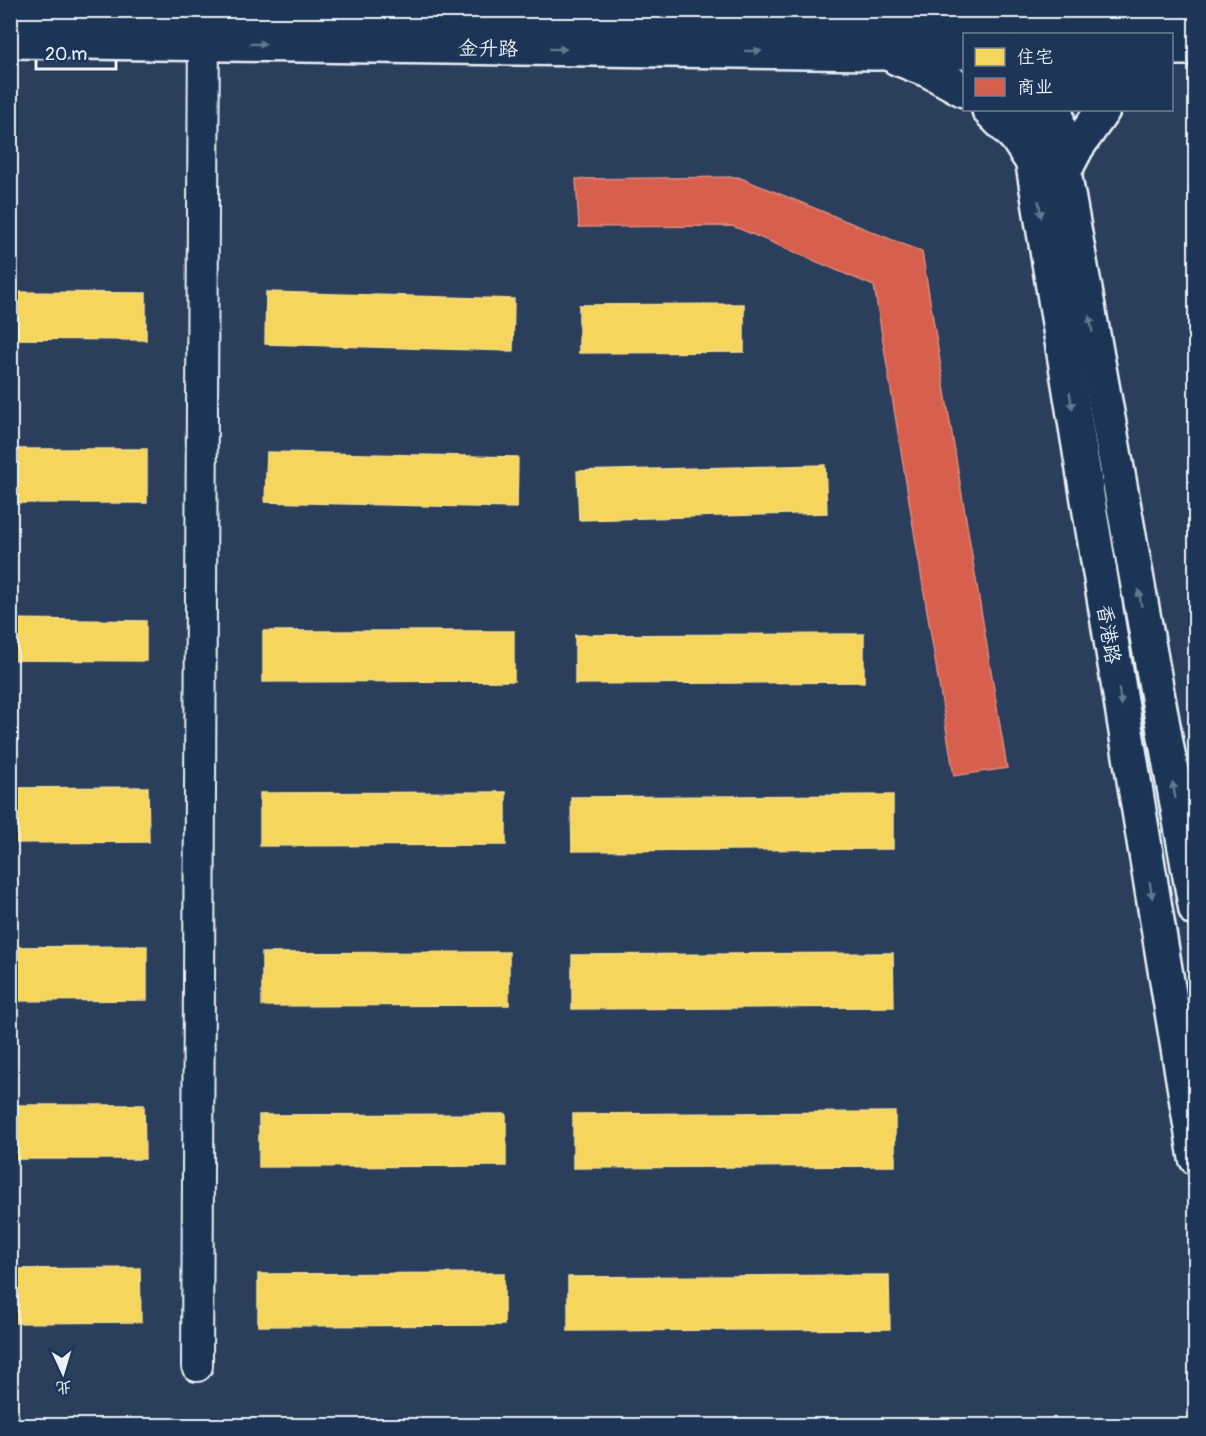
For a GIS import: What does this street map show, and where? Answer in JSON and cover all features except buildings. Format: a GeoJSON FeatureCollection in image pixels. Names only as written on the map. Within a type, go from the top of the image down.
{"type":"FeatureCollection","features":[{"type":"Feature","properties":{"kind":"main road"},"geometry":{"type":"LineString","coordinates":[[1174,10],[1196,18]]}},
{"type":"Feature","properties":{"kind":"main road","name":"金升路"},"geometry":{"type":"LineString","coordinates":[[10,12],[204,29],[875,53],[963,52]]}},
{"type":"Feature","properties":{"kind":"main road","name":"金升路"},"geometry":{"type":"LineString","coordinates":[[10,41],[204,29],[884,16],[1010,22],[1196,18]]}},
{"type":"Feature","properties":{"kind":"main road"},"geometry":{"type":"LineString","coordinates":[[875,53],[928,70],[963,89]]}},
{"type":"Feature","properties":{"kind":"main road"},"geometry":{"type":"LineString","coordinates":[[990,111],[1016,137],[1032,160]]}},
{"type":"Feature","properties":{"kind":"main road","name":"香港路"},"geometry":{"type":"LineString","coordinates":[[1024,111],[1196,1158]]}},
{"type":"Feature","properties":{"kind":"main road","name":"香港路"},"geometry":{"type":"LineString","coordinates":[[1056,111],[1064,172],[1196,910]]}},
{"type":"Feature","properties":{"kind":"main road"},"geometry":{"type":"LineString","coordinates":[[1064,172],[1077,147],[1102,111]]}},
{"type":"Feature","properties":{"kind":"street"},"geometry":{"type":"LineString","coordinates":[[197,1366],[204,29]]}}]}
